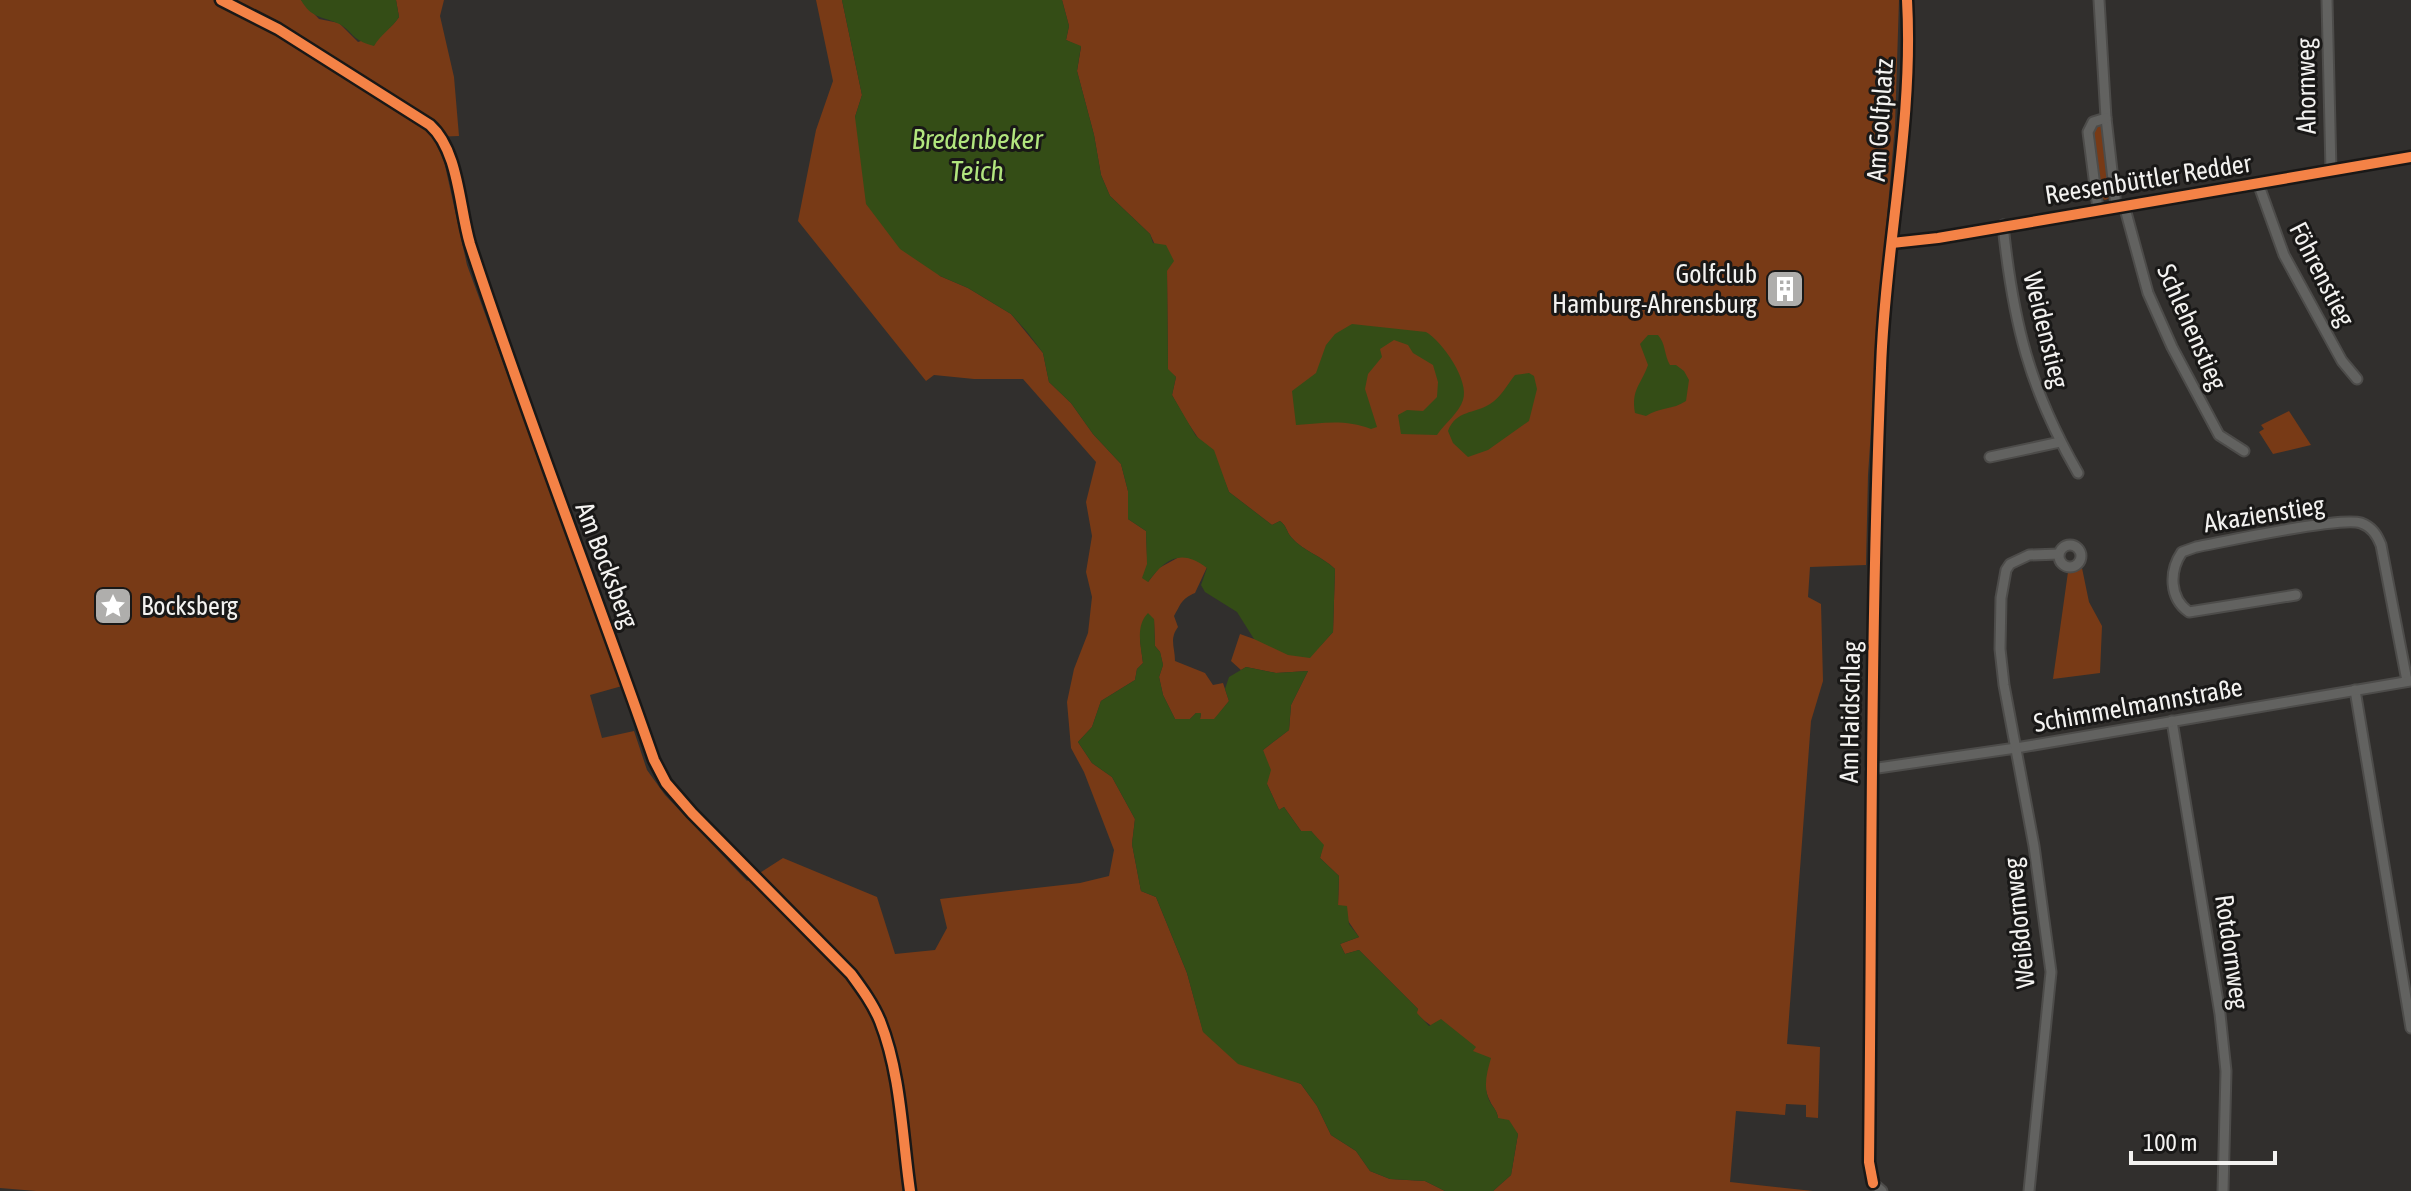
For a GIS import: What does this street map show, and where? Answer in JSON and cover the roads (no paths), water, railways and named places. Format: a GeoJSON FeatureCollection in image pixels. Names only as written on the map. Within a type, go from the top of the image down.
{"type":"FeatureCollection","features":[{"type":"Feature","properties":{"kind":"street","name":"Am Bocksberg"},"geometry":{"type":"LineString","coordinates":[[221,0],[278,29],[430,125],[446,144],[469,238],[531,426],[654,760],[666,783],[692,813],[851,974],[867,995],[879,1018],[894,1073],[910,1191]]}},
{"type":"Feature","properties":{"kind":"street","name":"Am Golfplatz"},"geometry":{"type":"LineString","coordinates":[[1892,243],[1906,90],[1907,0]]}},
{"type":"Feature","properties":{"kind":"street","name":"Schlehenstieg"},"geometry":{"type":"LineString","coordinates":[[2099,0],[2106,118],[2120,206],[2148,293],[2172,347],[2219,435],[2244,451]]}},
{"type":"Feature","properties":{"kind":"street","name":"Ahornweg"},"geometry":{"type":"LineString","coordinates":[[2327,0],[2331,171]]}},
{"type":"Feature","properties":{"kind":"street"},"geometry":{"type":"LineString","coordinates":[[2098,209],[2088,132],[2093,122],[2106,118]]}},
{"type":"Feature","properties":{"kind":"street","name":"Reesenbüttler Redder"},"geometry":{"type":"LineString","coordinates":[[1892,243],[1938,238],[2411,157]]}},
{"type":"Feature","properties":{"kind":"street","name":"Föhrenstieg"},"geometry":{"type":"LineString","coordinates":[[2258,183],[2284,255],[2342,361],[2357,379]]}},
{"type":"Feature","properties":{"kind":"street","name":"Weidenstieg"},"geometry":{"type":"LineString","coordinates":[[2003,225],[2009,289],[2024,355],[2042,404],[2078,473]]}},
{"type":"Feature","properties":{"kind":"street","name":"Am Haidschlag"},"geometry":{"type":"LineString","coordinates":[[1873,1183],[1869,1162],[1871,769],[1880,370],[1892,243]]}},
{"type":"Feature","properties":{"kind":"street"},"geometry":{"type":"LineString","coordinates":[[1990,457],[2060,442]]}},
{"type":"Feature","properties":{"kind":"street","name":"Akazienstieg"},"geometry":{"type":"LineString","coordinates":[[2296,595],[2189,612],[2174,594],[2174,567],[2182,552],[2196,547],[2305,528],[2353,522],[2364,524],[2373,531],[2381,545],[2409,681]]}},
{"type":"Feature","properties":{"kind":"street","name":"Weißdornweg"},"geometry":{"type":"LineString","coordinates":[[2029,1191],[2051,972],[2034,846],[2000,649],[1999,624],[2004,580],[2010,564],[2020,557],[2059,554]]}},
{"type":"Feature","properties":{"kind":"street","name":"Schimmelmannstraße"},"geometry":{"type":"LineString","coordinates":[[1871,769],[2016,748],[2409,681]]}},
{"type":"Feature","properties":{"kind":"street"},"geometry":{"type":"LineString","coordinates":[[2355,690],[2411,1028]]}},
{"type":"Feature","properties":{"kind":"street","name":"Rotdornweg"},"geometry":{"type":"LineString","coordinates":[[2172,721],[2211,949],[2226,1071],[2223,1191]]}},
{"type":"Feature","properties":{"kind":"street"},"geometry":{"type":"LineString","coordinates":[[1864,1191],[1873,1183],[1882,1191]]}},
{"type":"Feature","properties":{"kind":"water"},"geometry":{"type":"Polygon","coordinates":[[[301,0],[396,0],[399,17],[374,46],[313,13],[301,0]]]}},
{"type":"Feature","properties":{"kind":"water","name":"Bredenbeker Teich"},"geometry":{"type":"Polygon","coordinates":[[[842,0],[1062,0],[1069,26],[1066,40],[1081,46],[1077,71],[1101,175],[1110,196],[1150,234],[1153,243],[1166,245],[1174,261],[1167,271],[1168,369],[1176,377],[1172,395],[1196,436],[1214,450],[1229,492],[1272,525],[1280,521],[1296,542],[1335,569],[1333,632],[1310,658],[1288,655],[1254,639],[1237,612],[1205,592],[1201,585],[1207,568],[1198,562],[1174,559],[1161,567],[1148,582],[1142,578],[1147,564],[1146,531],[1128,519],[1128,491],[1121,464],[1093,434],[1071,403],[1049,382],[1043,353],[1011,314],[968,288],[940,276],[900,249],[866,204],[855,117],[862,95],[842,0]]]}},
{"type":"Feature","properties":{"kind":"water"},"geometry":{"type":"Polygon","coordinates":[[[1352,324],[1426,332],[1447,352],[1459,373],[1464,392],[1458,409],[1437,435],[1401,434],[1398,415],[1407,410],[1423,411],[1437,397],[1438,382],[1433,365],[1413,353],[1408,345],[1394,340],[1380,349],[1382,357],[1368,374],[1365,389],[1377,427],[1371,429],[1334,422],[1296,425],[1292,391],[1316,373],[1326,345],[1335,334],[1352,324]]]}},
{"type":"Feature","properties":{"kind":"water"},"geometry":{"type":"Polygon","coordinates":[[[1648,335],[1658,335],[1670,365],[1684,371],[1689,380],[1686,401],[1646,416],[1635,413],[1634,405],[1648,365],[1640,344],[1648,335]]]}},
{"type":"Feature","properties":{"kind":"water"},"geometry":{"type":"Polygon","coordinates":[[[1529,373],[1534,376],[1537,389],[1529,421],[1488,450],[1468,457],[1453,443],[1448,431],[1451,424],[1494,401],[1515,375],[1529,373]]]}},
{"type":"Feature","properties":{"kind":"water"},"geometry":{"type":"Polygon","coordinates":[[[1148,613],[1154,619],[1155,646],[1163,665],[1159,677],[1163,695],[1175,719],[1190,719],[1201,713],[1200,719],[1214,719],[1229,701],[1225,689],[1229,677],[1246,667],[1276,673],[1308,671],[1291,705],[1289,730],[1263,750],[1271,770],[1267,784],[1279,810],[1284,807],[1301,831],[1311,831],[1324,845],[1320,858],[1339,876],[1338,905],[1347,906],[1349,924],[1359,937],[1340,944],[1345,954],[1359,950],[1418,1009],[1417,1013],[1429,1026],[1441,1019],[1476,1047],[1473,1051],[1491,1058],[1487,1095],[1498,1118],[1509,1120],[1518,1134],[1511,1175],[1493,1191],[1445,1191],[1425,1181],[1390,1179],[1370,1171],[1356,1151],[1331,1135],[1317,1106],[1301,1084],[1238,1064],[1203,1032],[1187,973],[1156,897],[1141,891],[1132,844],[1135,819],[1112,777],[1092,763],[1078,742],[1092,727],[1101,701],[1135,680],[1137,669],[1143,663],[1141,624],[1148,613]]]}},
{"type":"Feature","properties":{"kind":"place","name":"Golfclub Hamburg-Ahrensburg"},"geometry":{"type":"Point","coordinates":[1785,289]}},
{"type":"Feature","properties":{"kind":"place","name":"Bocksberg"},"geometry":{"type":"Point","coordinates":[113,606]}}]}
